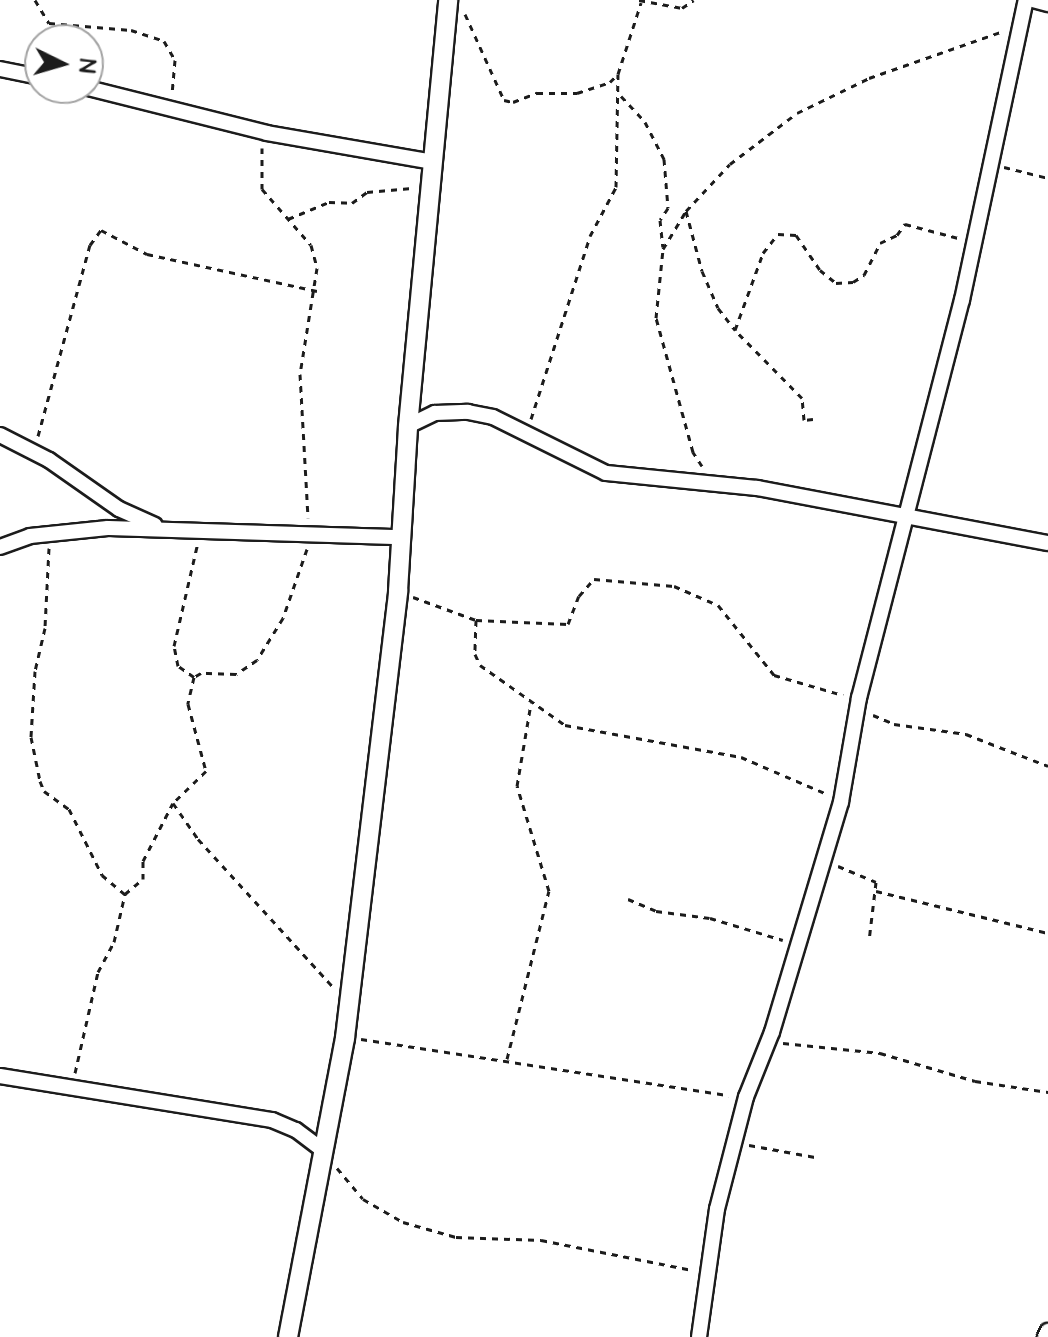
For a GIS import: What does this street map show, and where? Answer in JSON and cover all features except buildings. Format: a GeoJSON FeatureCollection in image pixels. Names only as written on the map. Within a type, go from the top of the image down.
{"type":"FeatureCollection","features":[{"type":"Feature","properties":{"kind":"street"},"geometry":{"type":"LineString","coordinates":[[288,1337],[345,1038],[398,591],[408,426],[434,185],[448,0]]}},
{"type":"Feature","properties":{"kind":"street"},"geometry":{"type":"LineString","coordinates":[[699,1337],[734,1142],[841,802],[857,705],[908,518],[1026,0]]}},
{"type":"Feature","properties":{"kind":"street"},"geometry":{"type":"LineString","coordinates":[[1033,0],[1048,4]]}},
{"type":"Feature","properties":{"kind":"street"},"geometry":{"type":"LineString","coordinates":[[0,69],[24,74]]}},
{"type":"Feature","properties":{"kind":"street"},"geometry":{"type":"LineString","coordinates":[[104,92],[267,133],[434,162]]}},
{"type":"Feature","properties":{"kind":"street"},"geometry":{"type":"LineString","coordinates":[[408,426],[452,410],[493,417],[606,473],[712,482],[1048,543]]}},
{"type":"Feature","properties":{"kind":"street"},"geometry":{"type":"LineString","coordinates":[[0,435],[34,451],[119,509],[159,527]]}},
{"type":"Feature","properties":{"kind":"street"},"geometry":{"type":"LineString","coordinates":[[0,547],[49,533],[159,527],[211,533],[402,537]]}},
{"type":"Feature","properties":{"kind":"street"},"geometry":{"type":"LineString","coordinates":[[0,1076],[272,1120],[296,1130],[325,1152]]}},
{"type":"Feature","properties":{"kind":"street"},"geometry":{"type":"LineString","coordinates":[[1045,1337],[1048,1331]]}},
{"type":"Feature","properties":{"kind":"path"},"geometry":{"type":"LineString","coordinates":[[35,0],[49,23],[131,30],[171,45],[175,60],[171,108]]}},
{"type":"Feature","properties":{"kind":"path"},"geometry":{"type":"LineString","coordinates":[[527,434],[590,236],[616,187],[621,96],[618,74],[640,2],[682,8],[694,0]]}},
{"type":"Feature","properties":{"kind":"path"},"geometry":{"type":"LineString","coordinates":[[465,12],[508,103],[537,93],[597,89],[618,74]]}},
{"type":"Feature","properties":{"kind":"path"},"geometry":{"type":"LineString","coordinates":[[663,249],[686,211],[730,164],[797,113],[869,78],[964,48],[1021,22]]}},
{"type":"Feature","properties":{"kind":"path"},"geometry":{"type":"LineString","coordinates":[[621,96],[645,122],[664,159],[668,208],[660,220],[663,249],[656,318],[693,452],[712,482]]}},
{"type":"Feature","properties":{"kind":"path"},"geometry":{"type":"LineString","coordinates":[[71,1089],[98,972],[114,942],[125,894],[143,879],[143,861],[173,803],[206,771],[188,704],[194,677],[201,673],[236,674],[257,660],[287,608],[310,536],[300,374],[317,291],[311,245],[262,189],[260,153],[267,133]]}},
{"type":"Feature","properties":{"kind":"path"},"geometry":{"type":"LineString","coordinates":[[989,163],[1048,178]]}},
{"type":"Feature","properties":{"kind":"path"},"geometry":{"type":"LineString","coordinates":[[288,219],[329,202],[352,203],[367,192],[434,185]]}},
{"type":"Feature","properties":{"kind":"path"},"geometry":{"type":"LineString","coordinates":[[686,211],[702,271],[718,308],[735,330],[802,398],[804,420],[813,419]]}},
{"type":"Feature","properties":{"kind":"path"},"geometry":{"type":"LineString","coordinates":[[735,330],[763,253],[778,234],[796,235],[820,270],[836,283],[853,282],[864,275],[880,243],[897,235],[905,224],[973,243]]}},
{"type":"Feature","properties":{"kind":"path"},"geometry":{"type":"LineString","coordinates":[[34,451],[90,245],[101,230],[147,254],[317,291]]}},
{"type":"Feature","properties":{"kind":"path"},"geometry":{"type":"LineString","coordinates":[[49,533],[45,628],[35,671],[31,737],[44,791],[69,809],[102,875],[125,894]]}},
{"type":"Feature","properties":{"kind":"path"},"geometry":{"type":"LineString","coordinates":[[194,677],[178,666],[174,646],[194,553],[211,533]]}},
{"type":"Feature","properties":{"kind":"path"},"geometry":{"type":"LineString","coordinates":[[398,591],[476,620],[568,624],[579,596],[594,579],[674,586],[718,605],[732,629],[774,675],[857,705],[894,724],[966,734],[1048,766]]}},
{"type":"Feature","properties":{"kind":"path"},"geometry":{"type":"LineString","coordinates":[[476,620],[475,654],[480,665],[565,725],[603,735],[741,757],[841,802]]}},
{"type":"Feature","properties":{"kind":"path"},"geometry":{"type":"LineString","coordinates":[[507,1059],[549,891],[517,786],[531,702]]}},
{"type":"Feature","properties":{"kind":"path"},"geometry":{"type":"LineString","coordinates":[[173,803],[198,839],[348,1003]]}},
{"type":"Feature","properties":{"kind":"path"},"geometry":{"type":"LineString","coordinates":[[824,858],[874,879],[876,891],[869,941]]}},
{"type":"Feature","properties":{"kind":"path"},"geometry":{"type":"LineString","coordinates":[[876,891],[1048,933]]}},
{"type":"Feature","properties":{"kind":"path"},"geometry":{"type":"LineString","coordinates":[[628,899],[656,911],[710,918],[798,944]]}},
{"type":"Feature","properties":{"kind":"path"},"geometry":{"type":"LineString","coordinates":[[345,1038],[507,1059],[639,1084],[746,1097]]}},
{"type":"Feature","properties":{"kind":"path"},"geometry":{"type":"LineString","coordinates":[[767,1045],[847,1047],[1000,1086],[1048,1092]]}},
{"type":"Feature","properties":{"kind":"path"},"geometry":{"type":"LineString","coordinates":[[734,1142],[815,1157]]}},
{"type":"Feature","properties":{"kind":"path"},"geometry":{"type":"LineString","coordinates":[[325,1152],[363,1199],[403,1222],[456,1237],[541,1240],[628,1253],[708,1274]]}}]}
